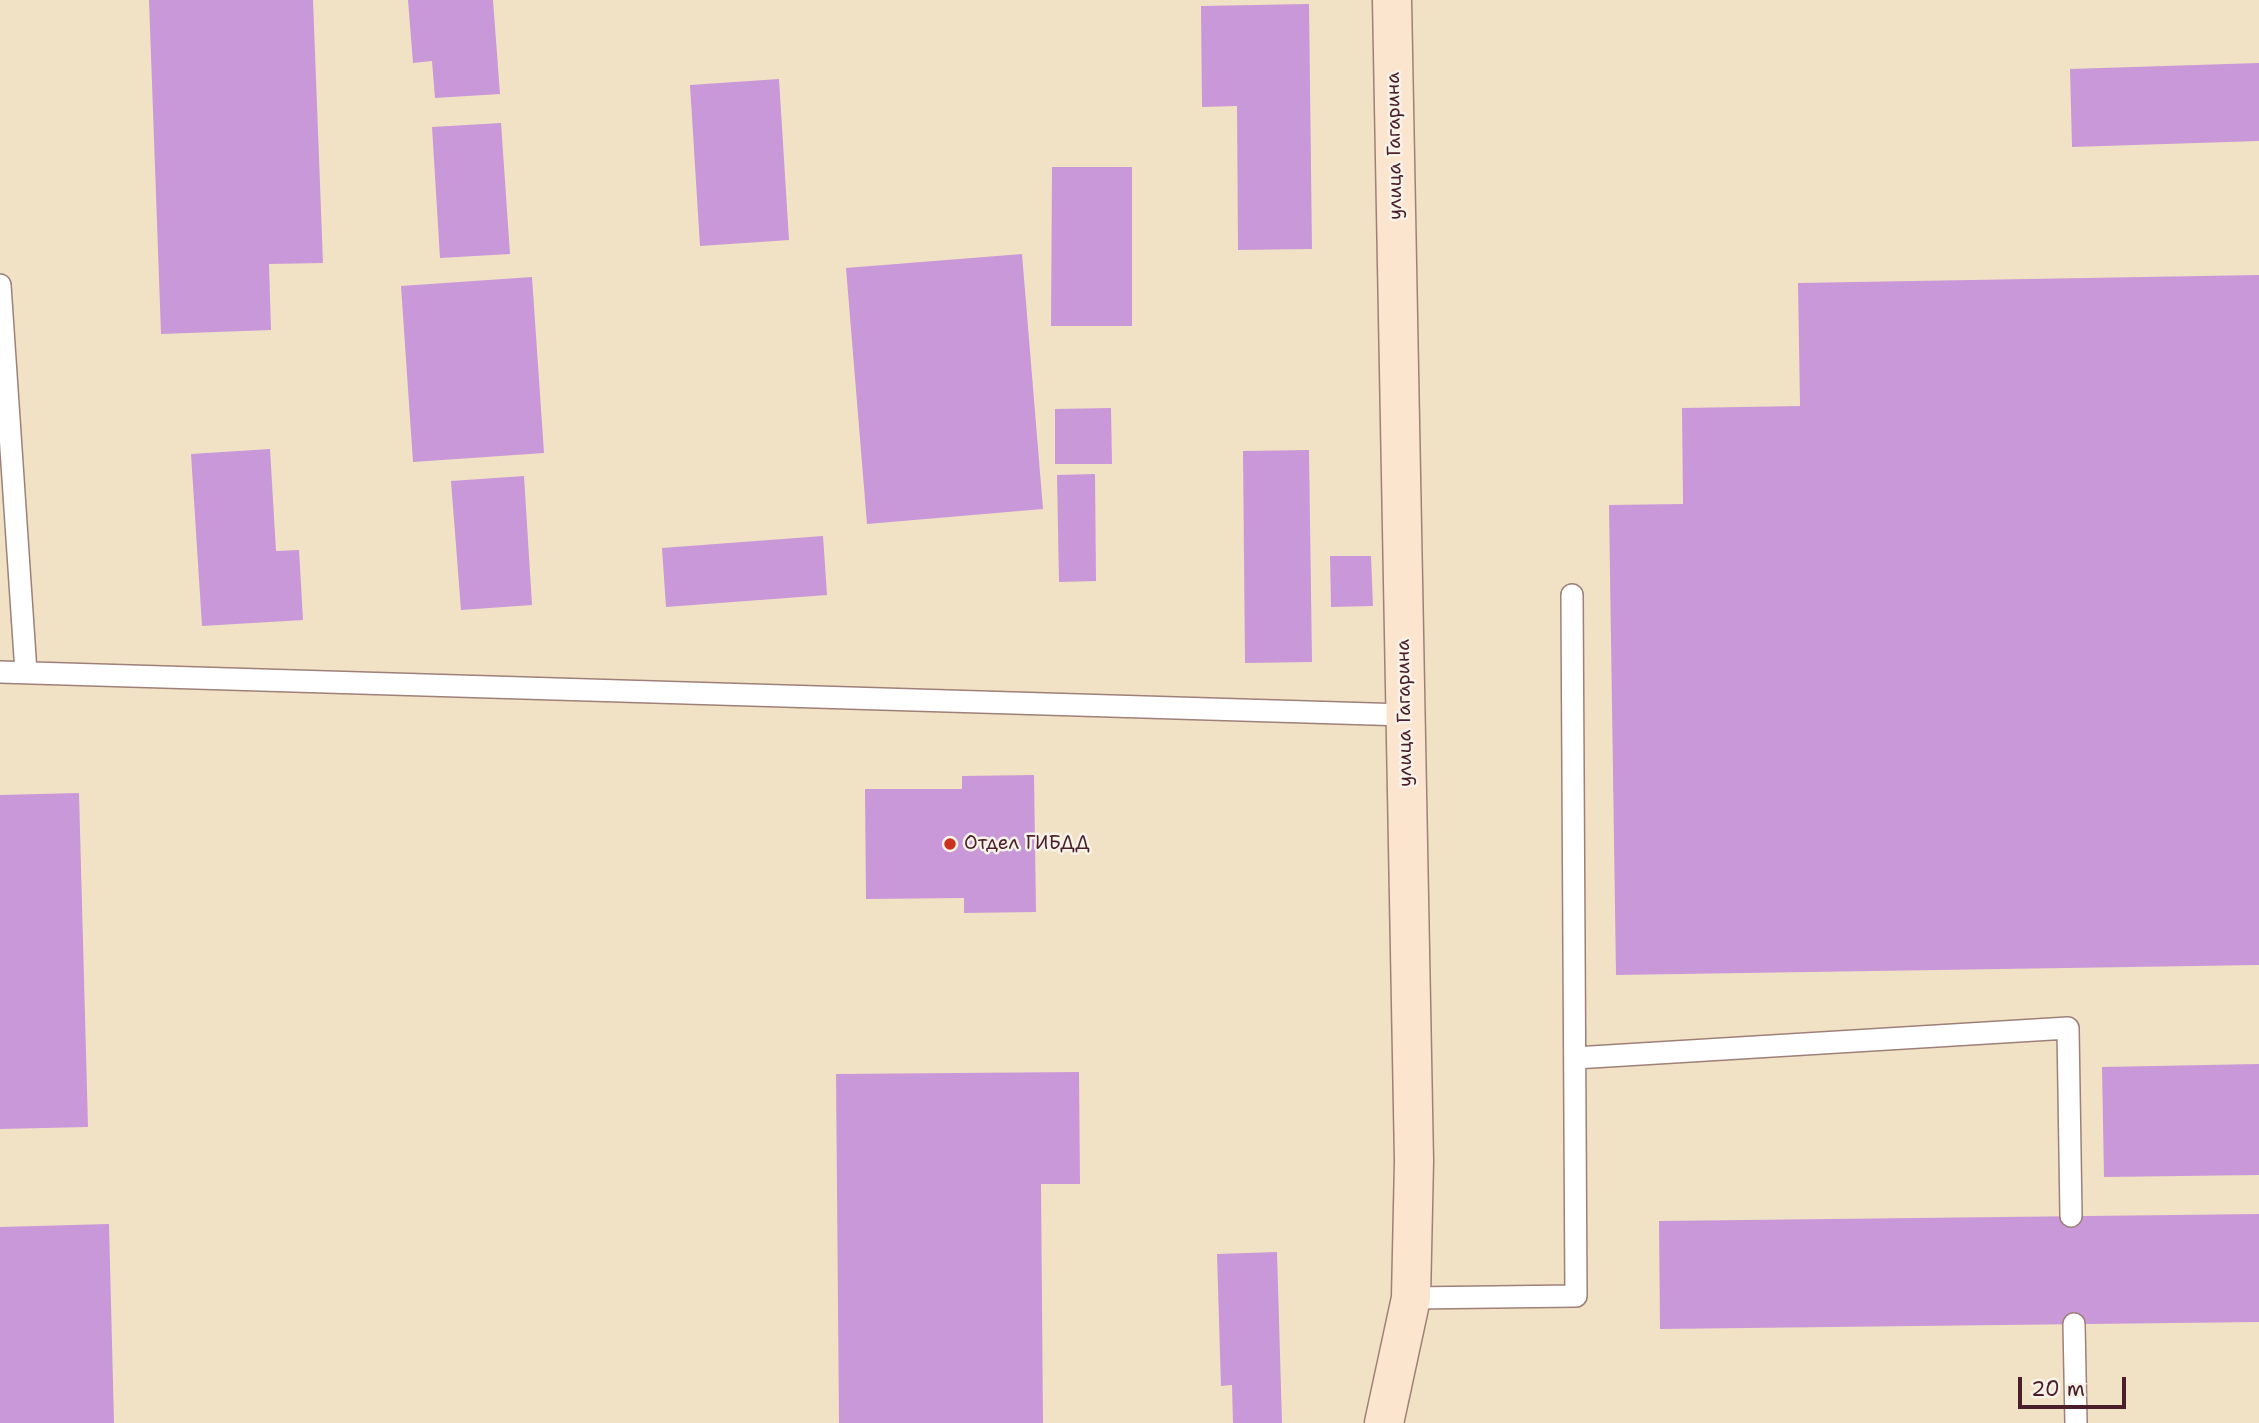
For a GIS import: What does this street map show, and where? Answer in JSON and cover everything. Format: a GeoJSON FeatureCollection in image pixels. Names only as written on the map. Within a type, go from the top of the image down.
{"type":"FeatureCollection","features":[{"type":"Feature","properties":{"kind":"street","name":"улица Гагарина"},"geometry":{"type":"LineString","coordinates":[[1384,1423],[1411,1298],[1414,1161],[1392,0]]}},
{"type":"Feature","properties":{"kind":"lane"},"geometry":{"type":"LineString","coordinates":[[0,285],[26,672]]}},
{"type":"Feature","properties":{"kind":"lane"},"geometry":{"type":"LineString","coordinates":[[1411,1298],[1576,1296],[1572,595]]}},
{"type":"Feature","properties":{"kind":"lane"},"geometry":{"type":"LineString","coordinates":[[0,672],[1405,715]]}},
{"type":"Feature","properties":{"kind":"lane"},"geometry":{"type":"LineString","coordinates":[[1575,1058],[2068,1028],[2071,1216]]}},
{"type":"Feature","properties":{"kind":"lane"},"geometry":{"type":"LineString","coordinates":[[2074,1324],[2076,1423]]}},
{"type":"Feature","properties":{"kind":"building"},"geometry":{"type":"Polygon","coordinates":[[[149,0],[313,0],[323,263],[269,264],[271,330],[161,334],[149,0]]]}},
{"type":"Feature","properties":{"kind":"building"},"geometry":{"type":"Polygon","coordinates":[[[408,0],[493,0],[500,94],[435,98],[432,61],[413,63],[408,0]]]}},
{"type":"Feature","properties":{"kind":"building"},"geometry":{"type":"Polygon","coordinates":[[[1309,4],[1312,249],[1238,250],[1237,106],[1202,107],[1201,6],[1309,4]]]}},
{"type":"Feature","properties":{"kind":"building"},"geometry":{"type":"Polygon","coordinates":[[[2259,63],[2259,141],[2072,147],[2070,69],[2259,63]]]}},
{"type":"Feature","properties":{"kind":"building"},"geometry":{"type":"Polygon","coordinates":[[[779,79],[789,240],[700,246],[690,85],[779,79]]]}},
{"type":"Feature","properties":{"kind":"building"},"geometry":{"type":"Polygon","coordinates":[[[501,123],[510,254],[440,258],[432,127],[501,123]]]}},
{"type":"Feature","properties":{"kind":"building"},"geometry":{"type":"Polygon","coordinates":[[[1052,167],[1132,167],[1132,326],[1051,326],[1052,167]]]}},
{"type":"Feature","properties":{"kind":"building"},"geometry":{"type":"Polygon","coordinates":[[[1022,254],[1043,509],[867,524],[846,268],[1022,254]]]}},
{"type":"Feature","properties":{"kind":"building"},"geometry":{"type":"Polygon","coordinates":[[[2259,275],[2259,965],[1616,975],[1609,505],[1683,504],[1682,408],[1800,406],[1798,283],[2259,275]]]}},
{"type":"Feature","properties":{"kind":"building"},"geometry":{"type":"Polygon","coordinates":[[[532,277],[544,453],[413,462],[401,286],[532,277]]]}},
{"type":"Feature","properties":{"kind":"building"},"geometry":{"type":"Polygon","coordinates":[[[1111,408],[1112,464],[1055,464],[1055,409],[1111,408]]]}},
{"type":"Feature","properties":{"kind":"building"},"geometry":{"type":"Polygon","coordinates":[[[270,449],[276,551],[299,550],[303,620],[202,626],[191,454],[270,449]]]}},
{"type":"Feature","properties":{"kind":"building"},"geometry":{"type":"Polygon","coordinates":[[[1309,450],[1312,662],[1245,663],[1243,451],[1309,450]]]}},
{"type":"Feature","properties":{"kind":"building"},"geometry":{"type":"Polygon","coordinates":[[[1095,474],[1096,581],[1059,582],[1057,475],[1095,474]]]}},
{"type":"Feature","properties":{"kind":"building"},"geometry":{"type":"Polygon","coordinates":[[[524,476],[532,605],[461,610],[451,481],[524,476]]]}},
{"type":"Feature","properties":{"kind":"building"},"geometry":{"type":"Polygon","coordinates":[[[823,536],[827,595],[666,607],[662,548],[823,536]]]}},
{"type":"Feature","properties":{"kind":"building"},"geometry":{"type":"Polygon","coordinates":[[[1330,556],[1371,556],[1373,606],[1331,607],[1330,556]]]}},
{"type":"Feature","properties":{"kind":"building","name":"Отдел ГИБДД"},"geometry":{"type":"Polygon","coordinates":[[[1034,775],[1036,912],[964,913],[964,898],[866,899],[865,789],[962,789],[962,776],[1034,775]]]}},
{"type":"Feature","properties":{"kind":"building"},"geometry":{"type":"Polygon","coordinates":[[[79,793],[88,1127],[0,1129],[0,795],[79,793]]]}},
{"type":"Feature","properties":{"kind":"building"},"geometry":{"type":"Polygon","coordinates":[[[2259,1064],[2259,1175],[2104,1177],[2102,1067],[2259,1064]]]}},
{"type":"Feature","properties":{"kind":"building"},"geometry":{"type":"Polygon","coordinates":[[[1079,1072],[1080,1184],[1041,1184],[1043,1423],[839,1423],[836,1074],[1079,1072]]]}},
{"type":"Feature","properties":{"kind":"building"},"geometry":{"type":"Polygon","coordinates":[[[2259,1214],[2259,1322],[1660,1329],[1659,1221],[2259,1214]]]}},
{"type":"Feature","properties":{"kind":"building"},"geometry":{"type":"Polygon","coordinates":[[[109,1224],[114,1423],[0,1423],[0,1227],[109,1224]]]}},
{"type":"Feature","properties":{"kind":"building"},"geometry":{"type":"Polygon","coordinates":[[[1277,1252],[1282,1423],[1233,1423],[1232,1385],[1221,1386],[1217,1254],[1277,1252]]]}},
{"type":"Feature","properties":{"kind":"place","name":"Отдел ГИБДД"},"geometry":{"type":"Point","coordinates":[950,844]}}]}
